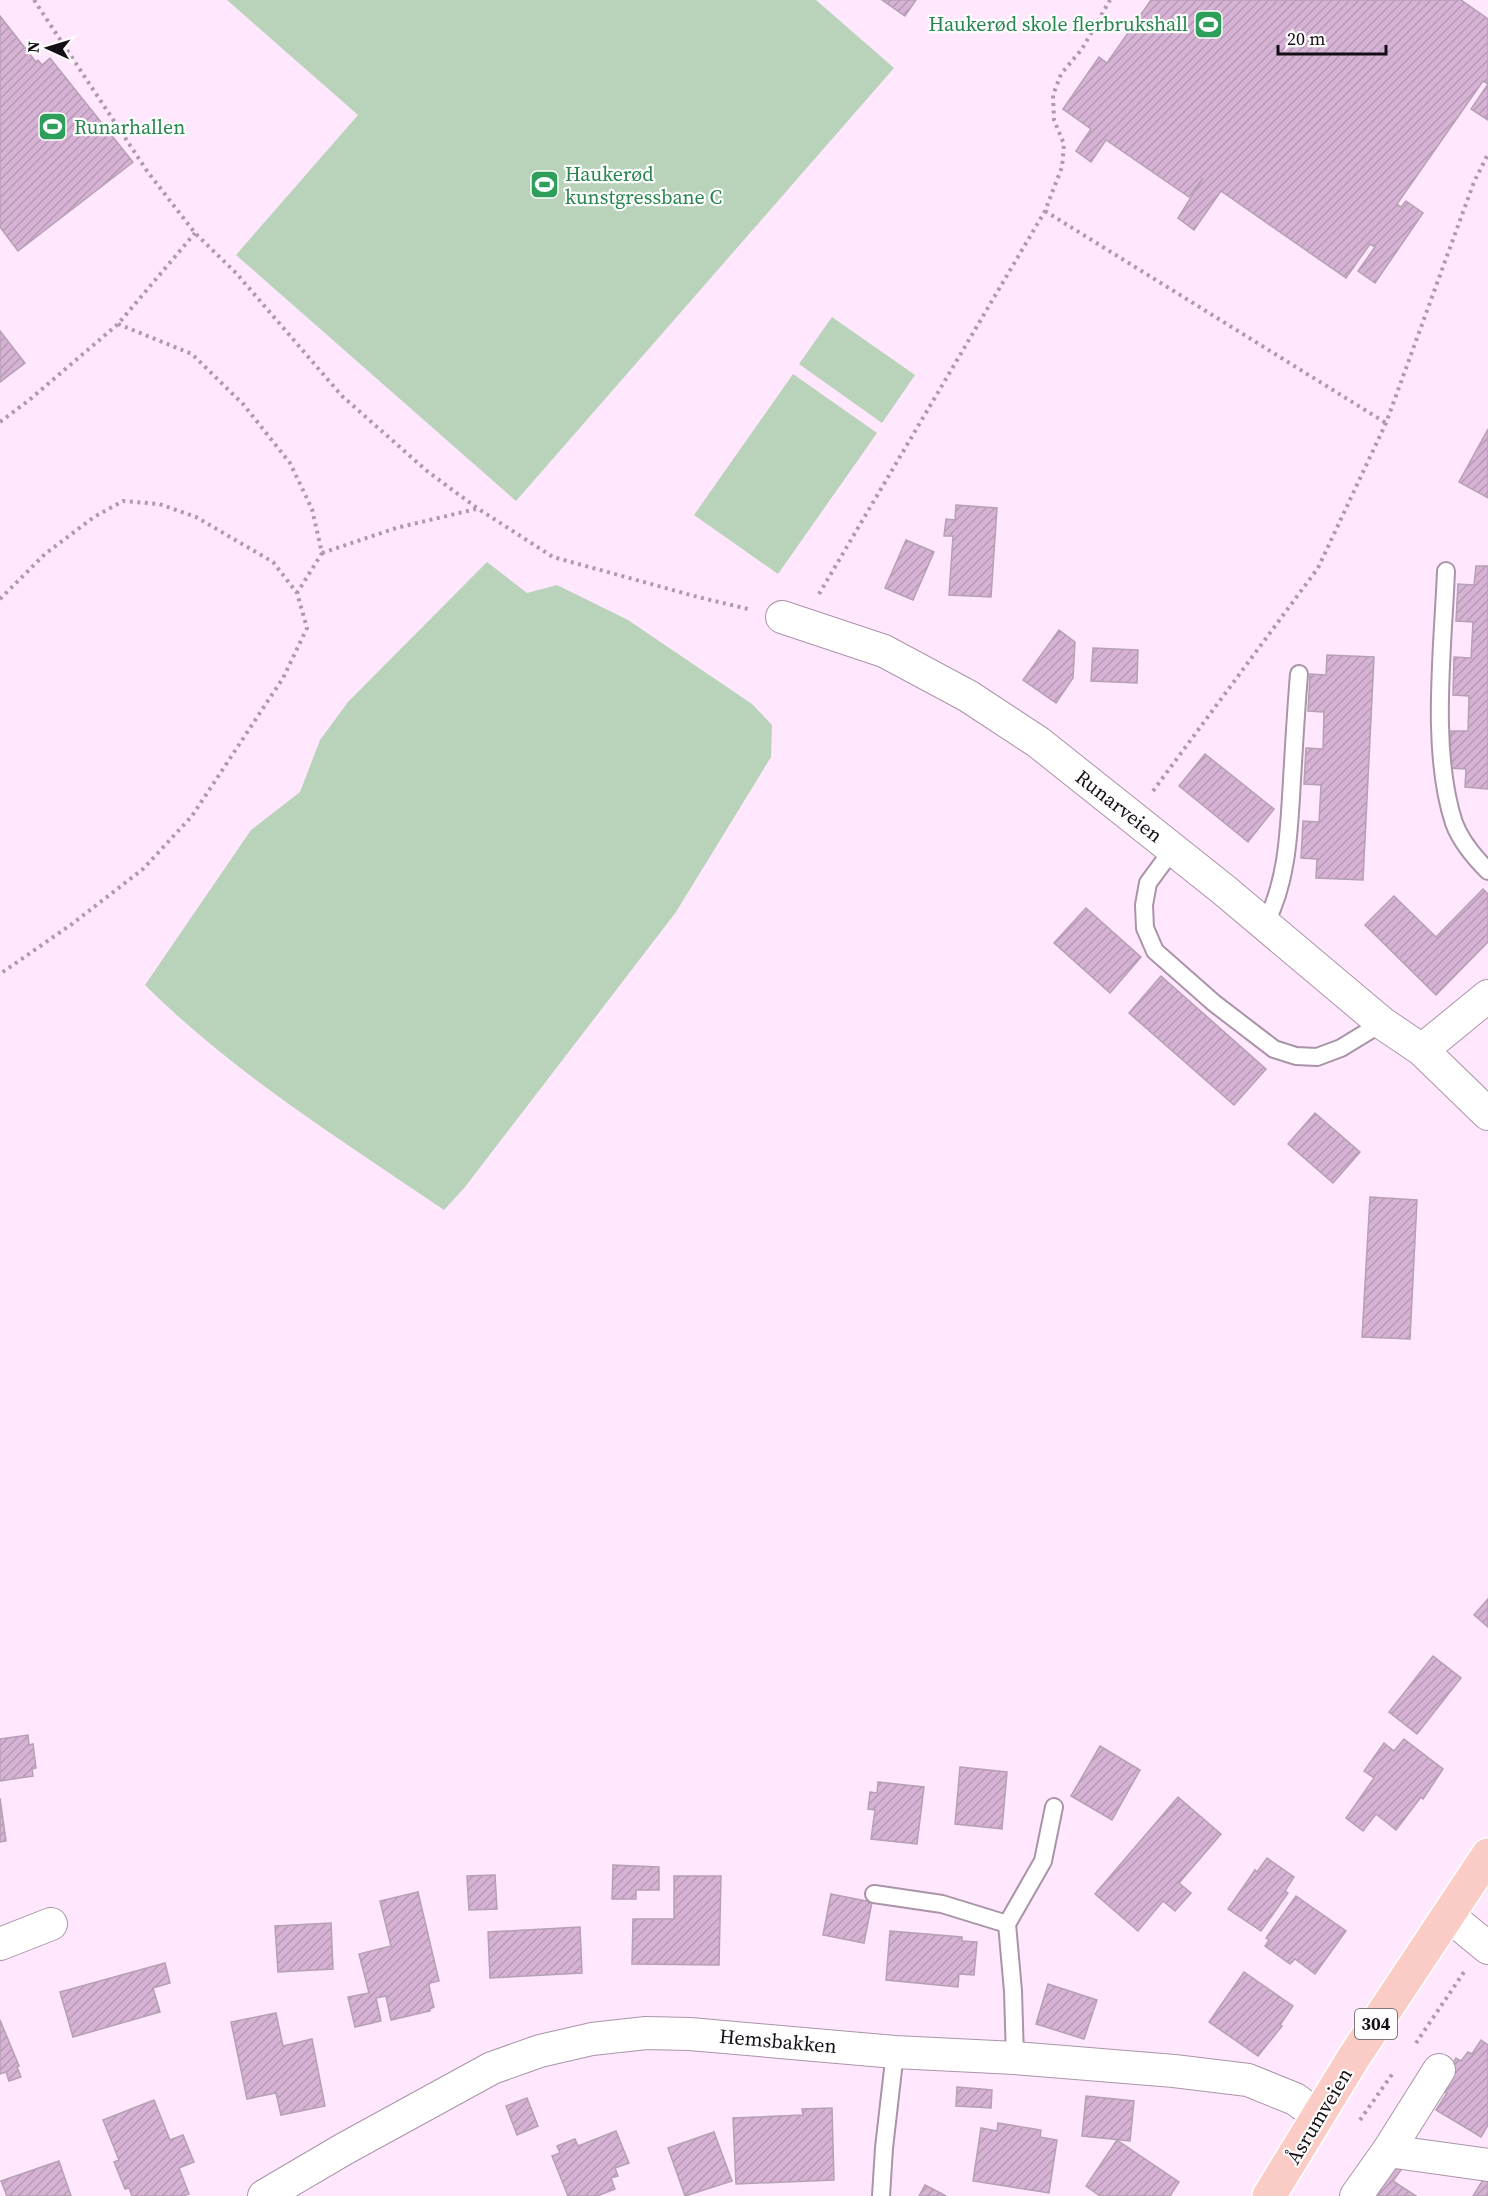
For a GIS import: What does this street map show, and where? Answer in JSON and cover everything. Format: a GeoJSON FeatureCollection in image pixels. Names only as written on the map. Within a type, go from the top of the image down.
{"type":"FeatureCollection","features":[{"type":"Feature","properties":{"kind":"main road","name":"Åsrumveien"},"geometry":{"type":"LineString","coordinates":[[1269,2196],[1354,2057],[1488,1855]]}},
{"type":"Feature","properties":{"kind":"street","name":"Runarveien"},"geometry":{"type":"LineString","coordinates":[[792,620],[884,651],[968,696],[1038,742],[1173,849],[1383,1023],[1422,1050],[1488,1114]]}},
{"type":"Feature","properties":{"kind":"street"},"geometry":{"type":"LineString","coordinates":[[1422,1050],[1488,996]]}},
{"type":"Feature","properties":{"kind":"street"},"geometry":{"type":"LineString","coordinates":[[1448,1915],[1485,1946]]}},
{"type":"Feature","properties":{"kind":"street"},"geometry":{"type":"LineString","coordinates":[[0,1944],[51,1924]]}},
{"type":"Feature","properties":{"kind":"street","name":"Hemsbakken"},"geometry":{"type":"LineString","coordinates":[[264,2196],[344,2149],[492,2068],[540,2051],[592,2039],[646,2033],[690,2034],[895,2052],[1015,2058],[1174,2071],[1248,2080],[1295,2099],[1319,2116]]}},
{"type":"Feature","properties":{"kind":"street"},"geometry":{"type":"LineString","coordinates":[[1356,2196],[1388,2151],[1439,2070]]}},
{"type":"Feature","properties":{"kind":"street"},"geometry":{"type":"LineString","coordinates":[[1388,2151],[1488,2164]]}},
{"type":"Feature","properties":{"kind":"lane"},"geometry":{"type":"LineString","coordinates":[[1446,571],[1440,716],[1446,791],[1455,825],[1470,852],[1488,872]]}},
{"type":"Feature","properties":{"kind":"lane"},"geometry":{"type":"LineString","coordinates":[[1265,924],[1275,905],[1288,838],[1299,674]]}},
{"type":"Feature","properties":{"kind":"lane"},"geometry":{"type":"LineString","coordinates":[[1173,849],[1148,883],[1144,905],[1145,927],[1155,951],[1214,1003],[1274,1049],[1296,1056],[1317,1057],[1341,1048],[1383,1023]]}},
{"type":"Feature","properties":{"kind":"lane"},"geometry":{"type":"LineString","coordinates":[[1015,2058],[1013,1991],[1007,1924],[1043,1862],[1054,1807]]}},
{"type":"Feature","properties":{"kind":"lane"},"geometry":{"type":"LineString","coordinates":[[874,1894],[942,1904],[1007,1924]]}},
{"type":"Feature","properties":{"kind":"lane"},"geometry":{"type":"LineString","coordinates":[[881,2196],[895,2052]]}},
{"type":"Feature","properties":{"kind":"path"},"geometry":{"type":"LineString","coordinates":[[34,0],[147,171],[195,233],[236,273],[342,396],[427,471],[477,508],[553,557],[792,620],[1045,211],[1062,167],[1064,144],[1054,120],[1053,95],[1061,74],[1082,49],[1110,0]]}},
{"type":"Feature","properties":{"kind":"path"},"geometry":{"type":"LineString","coordinates":[[1133,818],[1318,568],[1386,423],[1474,182],[1488,154]]}},
{"type":"Feature","properties":{"kind":"path"},"geometry":{"type":"LineString","coordinates":[[1045,211],[1386,423]]}},
{"type":"Feature","properties":{"kind":"path"},"geometry":{"type":"LineString","coordinates":[[0,422],[118,324],[195,233]]}},
{"type":"Feature","properties":{"kind":"path"},"geometry":{"type":"LineString","coordinates":[[118,324],[192,354],[243,404],[290,463],[312,509],[322,553]]}},
{"type":"Feature","properties":{"kind":"path"},"geometry":{"type":"LineString","coordinates":[[0,599],[45,554],[94,517],[123,501],[159,504],[196,517],[273,562],[297,593],[307,628],[288,668],[192,816],[143,869],[72,924],[0,974]]}},
{"type":"Feature","properties":{"kind":"path"},"geometry":{"type":"LineString","coordinates":[[297,593],[322,553],[396,528],[477,508]]}},
{"type":"Feature","properties":{"kind":"path"},"geometry":{"type":"LineString","coordinates":[[1413,2047],[1485,1946]]}},
{"type":"Feature","properties":{"kind":"path"},"geometry":{"type":"LineString","coordinates":[[1358,2122],[1395,2070]]}},
{"type":"Feature","properties":{"kind":"green space","name":"Haukerød kunstgressbane C"},"geometry":{"type":"Polygon","coordinates":[[[227,0],[816,0],[894,68],[516,501],[236,255],[358,115],[227,0]]]}},
{"type":"Feature","properties":{"kind":"green space"},"geometry":{"type":"Polygon","coordinates":[[[832,317],[915,375],[882,423],[799,364],[832,317]]]}},
{"type":"Feature","properties":{"kind":"green space"},"geometry":{"type":"Polygon","coordinates":[[[793,374],[877,433],[778,574],[694,515],[793,374]]]}},
{"type":"Feature","properties":{"kind":"green space"},"geometry":{"type":"Polygon","coordinates":[[[487,562],[527,593],[557,585],[628,620],[752,704],[772,725],[771,757],[676,912],[465,1187],[444,1210],[251,1076],[179,1017],[145,985],[251,830],[300,792],[320,740],[348,702],[487,562]]]}},
{"type":"Feature","properties":{"kind":"building"},"geometry":{"type":"Polygon","coordinates":[[[882,0],[916,0],[905,16],[882,0]]]}},
{"type":"Feature","properties":{"kind":"building"},"geometry":{"type":"Polygon","coordinates":[[[1151,0],[1461,0],[1488,19],[1488,84],[1483,81],[1397,204],[1401,207],[1406,201],[1423,213],[1375,283],[1358,271],[1375,247],[1370,244],[1346,278],[1221,191],[1194,230],[1178,218],[1203,178],[1189,197],[1106,140],[1091,162],[1076,151],[1091,129],[1063,109],[1099,57],[1107,63],[1151,0]]]}},
{"type":"Feature","properties":{"kind":"building","name":"Runarhallen"},"geometry":{"type":"Polygon","coordinates":[[[0,16],[36,62],[38,60],[42,65],[50,58],[133,162],[18,251],[0,227],[0,16]]]}},
{"type":"Feature","properties":{"kind":"building"},"geometry":{"type":"Polygon","coordinates":[[[1488,84],[1488,120],[1471,109],[1488,84]]]}},
{"type":"Feature","properties":{"kind":"building"},"geometry":{"type":"Polygon","coordinates":[[[0,331],[25,363],[0,382],[0,331]]]}},
{"type":"Feature","properties":{"kind":"building"},"geometry":{"type":"Polygon","coordinates":[[[1488,429],[1488,498],[1459,482],[1488,429]]]}},
{"type":"Feature","properties":{"kind":"building"},"geometry":{"type":"Polygon","coordinates":[[[956,505],[997,508],[991,597],[949,595],[953,536],[944,536],[946,519],[955,520],[956,505]]]}},
{"type":"Feature","properties":{"kind":"building"},"geometry":{"type":"Polygon","coordinates":[[[906,540],[934,552],[913,600],[885,588],[906,540]]]}},
{"type":"Feature","properties":{"kind":"building"},"geometry":{"type":"Polygon","coordinates":[[[1476,566],[1488,566],[1488,789],[1465,787],[1466,769],[1449,768],[1451,731],[1468,731],[1469,696],[1453,695],[1454,657],[1471,658],[1473,622],[1456,621],[1458,584],[1474,585],[1476,566]]]}},
{"type":"Feature","properties":{"kind":"building"},"geometry":{"type":"Polygon","coordinates":[[[1059,630],[1075,642],[1073,678],[1056,703],[1023,680],[1059,630]]]}},
{"type":"Feature","properties":{"kind":"building"},"geometry":{"type":"Polygon","coordinates":[[[1093,648],[1138,650],[1137,683],[1091,681],[1093,648]]]}},
{"type":"Feature","properties":{"kind":"building"},"geometry":{"type":"Polygon","coordinates":[[[1327,655],[1374,657],[1363,880],[1316,878],[1317,859],[1301,858],[1303,821],[1319,822],[1321,785],[1304,784],[1306,748],[1323,749],[1324,712],[1308,711],[1310,674],[1326,675],[1327,655]]]}},
{"type":"Feature","properties":{"kind":"building"},"geometry":{"type":"Polygon","coordinates":[[[1205,754],[1274,809],[1248,842],[1179,786],[1205,754]]]}},
{"type":"Feature","properties":{"kind":"building"},"geometry":{"type":"Polygon","coordinates":[[[1483,889],[1488,894],[1488,942],[1436,995],[1365,925],[1394,896],[1436,937],[1483,889]]]}},
{"type":"Feature","properties":{"kind":"building"},"geometry":{"type":"Polygon","coordinates":[[[1086,908],[1141,957],[1110,993],[1054,943],[1086,908]]]}},
{"type":"Feature","properties":{"kind":"building"},"geometry":{"type":"Polygon","coordinates":[[[1161,976],[1266,1069],[1234,1105],[1129,1013],[1161,976]]]}},
{"type":"Feature","properties":{"kind":"building"},"geometry":{"type":"Polygon","coordinates":[[[1315,1113],[1360,1152],[1333,1183],[1288,1144],[1315,1113]]]}},
{"type":"Feature","properties":{"kind":"building"},"geometry":{"type":"Polygon","coordinates":[[[1370,1197],[1417,1200],[1410,1339],[1362,1337],[1370,1197]]]}},
{"type":"Feature","properties":{"kind":"building"},"geometry":{"type":"Polygon","coordinates":[[[1488,1599],[1488,1627],[1474,1615],[1488,1599]]]}},
{"type":"Feature","properties":{"kind":"building"},"geometry":{"type":"Polygon","coordinates":[[[1433,1656],[1461,1678],[1417,1734],[1389,1712],[1433,1656]]]}},
{"type":"Feature","properties":{"kind":"building"},"geometry":{"type":"Polygon","coordinates":[[[28,1735],[29,1745],[33,1744],[36,1768],[32,1769],[33,1776],[0,1781],[0,1739],[28,1735]]]}},
{"type":"Feature","properties":{"kind":"building"},"geometry":{"type":"Polygon","coordinates":[[[1404,1739],[1443,1769],[1423,1799],[1421,1797],[1396,1830],[1376,1814],[1363,1831],[1346,1818],[1374,1778],[1364,1771],[1384,1743],[1394,1751],[1404,1739]]]}},
{"type":"Feature","properties":{"kind":"building"},"geometry":{"type":"Polygon","coordinates":[[[1100,1746],[1140,1770],[1112,1820],[1071,1796],[1100,1746]]]}},
{"type":"Feature","properties":{"kind":"building"},"geometry":{"type":"Polygon","coordinates":[[[960,1767],[1007,1772],[1002,1829],[955,1824],[960,1767]]]}},
{"type":"Feature","properties":{"kind":"building"},"geometry":{"type":"Polygon","coordinates":[[[878,1782],[924,1787],[917,1844],[871,1839],[875,1810],[868,1809],[870,1792],[877,1793],[878,1782]]]}},
{"type":"Feature","properties":{"kind":"building"},"geometry":{"type":"Polygon","coordinates":[[[1178,1797],[1221,1834],[1179,1883],[1191,1893],[1175,1911],[1163,1901],[1138,1931],[1095,1894],[1178,1797]]]}},
{"type":"Feature","properties":{"kind":"building"},"geometry":{"type":"Polygon","coordinates":[[[0,1798],[6,1841],[0,1842],[0,1798]]]}},
{"type":"Feature","properties":{"kind":"building"},"geometry":{"type":"Polygon","coordinates":[[[1267,1858],[1294,1877],[1285,1891],[1288,1893],[1261,1931],[1228,1909],[1255,1870],[1257,1872],[1267,1858]]]}},
{"type":"Feature","properties":{"kind":"building"},"geometry":{"type":"Polygon","coordinates":[[[613,1865],[659,1867],[659,1890],[636,1890],[636,1899],[612,1899],[613,1865]]]}},
{"type":"Feature","properties":{"kind":"building"},"geometry":{"type":"Polygon","coordinates":[[[495,1875],[497,1909],[469,1910],[467,1876],[495,1875]]]}},
{"type":"Feature","properties":{"kind":"building"},"geometry":{"type":"Polygon","coordinates":[[[674,1876],[721,1876],[719,1965],[632,1964],[633,1919],[674,1919],[674,1876]]]}},
{"type":"Feature","properties":{"kind":"building"},"geometry":{"type":"Polygon","coordinates":[[[418,1892],[439,1981],[430,1983],[429,1986],[434,2007],[430,2011],[391,2020],[386,1996],[376,1998],[381,2021],[355,2027],[348,1997],[369,1993],[359,1954],[391,1946],[380,1901],[418,1892]]]}},
{"type":"Feature","properties":{"kind":"building"},"geometry":{"type":"Polygon","coordinates":[[[831,1894],[872,1902],[864,1943],[823,1935],[831,1894]]]}},
{"type":"Feature","properties":{"kind":"building"},"geometry":{"type":"Polygon","coordinates":[[[1296,1896],[1346,1931],[1315,1974],[1295,1959],[1290,1964],[1265,1946],[1269,1940],[1266,1938],[1296,1896]]]}},
{"type":"Feature","properties":{"kind":"building"},"geometry":{"type":"Polygon","coordinates":[[[331,1923],[333,1969],[278,1972],[275,1926],[331,1923]]]}},
{"type":"Feature","properties":{"kind":"building"},"geometry":{"type":"Polygon","coordinates":[[[580,1927],[582,1973],[490,1978],[488,1932],[580,1927]]]}},
{"type":"Feature","properties":{"kind":"building"},"geometry":{"type":"Polygon","coordinates":[[[890,1931],[962,1937],[962,1941],[977,1942],[974,1975],[959,1974],[958,1987],[886,1980],[890,1931]]]}},
{"type":"Feature","properties":{"kind":"building"},"geometry":{"type":"Polygon","coordinates":[[[165,1963],[170,1983],[153,1988],[160,2012],[73,2037],[60,1992],[165,1963]]]}},
{"type":"Feature","properties":{"kind":"building"},"geometry":{"type":"Polygon","coordinates":[[[1244,1972],[1293,2006],[1280,2025],[1282,2026],[1258,2056],[1209,2022],[1244,1972]]]}},
{"type":"Feature","properties":{"kind":"building"},"geometry":{"type":"Polygon","coordinates":[[[1048,1984],[1097,2000],[1084,2039],[1036,2024],[1048,1984]]]}},
{"type":"Feature","properties":{"kind":"building"},"geometry":{"type":"Polygon","coordinates":[[[276,2013],[283,2046],[312,2039],[325,2106],[281,2115],[276,2093],[247,2099],[231,2022],[276,2013]]]}},
{"type":"Feature","properties":{"kind":"building"},"geometry":{"type":"Polygon","coordinates":[[[0,2020],[19,2066],[17,2067],[21,2077],[9,2081],[6,2072],[0,2074],[0,2020]]]}},
{"type":"Feature","properties":{"kind":"building"},"geometry":{"type":"Polygon","coordinates":[[[1481,2040],[1488,2045],[1488,2125],[1481,2137],[1436,2110],[1447,2093],[1442,2091],[1448,2071],[1456,2058],[1461,2061],[1468,2052],[1472,2054],[1481,2040]]]}},
{"type":"Feature","properties":{"kind":"building"},"geometry":{"type":"Polygon","coordinates":[[[957,2087],[992,2090],[991,2108],[956,2106],[957,2087]]]}},
{"type":"Feature","properties":{"kind":"building"},"geometry":{"type":"Polygon","coordinates":[[[1086,2096],[1134,2101],[1130,2141],[1082,2136],[1086,2096]]]}},
{"type":"Feature","properties":{"kind":"building"},"geometry":{"type":"Polygon","coordinates":[[[527,2098],[538,2126],[517,2135],[506,2106],[527,2098]]]}},
{"type":"Feature","properties":{"kind":"building"},"geometry":{"type":"Polygon","coordinates":[[[154,2100],[170,2140],[183,2135],[194,2162],[179,2168],[189,2194],[132,2196],[129,2188],[125,2189],[114,2162],[119,2160],[103,2120],[154,2100]]]}},
{"type":"Feature","properties":{"kind":"building"},"geometry":{"type":"Polygon","coordinates":[[[832,2108],[834,2180],[736,2184],[733,2118],[803,2115],[802,2109],[832,2108]]]}},
{"type":"Feature","properties":{"kind":"building"},"geometry":{"type":"Polygon","coordinates":[[[998,2123],[1041,2130],[1040,2137],[1057,2140],[1049,2193],[973,2181],[981,2128],[997,2131],[998,2123]]]}},
{"type":"Feature","properties":{"kind":"building"},"geometry":{"type":"Polygon","coordinates":[[[616,2131],[629,2163],[615,2168],[618,2176],[611,2178],[615,2189],[597,2196],[568,2196],[552,2156],[560,2153],[557,2146],[575,2139],[578,2146],[616,2131]]]}},
{"type":"Feature","properties":{"kind":"building"},"geometry":{"type":"Polygon","coordinates":[[[714,2132],[732,2181],[685,2196],[668,2148],[714,2132]]]}},
{"type":"Feature","properties":{"kind":"building"},"geometry":{"type":"Polygon","coordinates":[[[1117,2140],[1179,2182],[1170,2196],[1100,2196],[1086,2186],[1117,2140]]]}},
{"type":"Feature","properties":{"kind":"building"},"geometry":{"type":"Polygon","coordinates":[[[59,2161],[71,2196],[7,2196],[1,2181],[59,2161]]]}},
{"type":"Feature","properties":{"kind":"building"},"geometry":{"type":"Polygon","coordinates":[[[1389,2162],[1401,2170],[1393,2181],[1416,2196],[1365,2196],[1389,2162]]]}},
{"type":"Feature","properties":{"kind":"building"},"geometry":{"type":"Polygon","coordinates":[[[1486,2175],[1488,2177],[1488,2196],[1473,2196],[1486,2175]]]}},
{"type":"Feature","properties":{"kind":"building"},"geometry":{"type":"Polygon","coordinates":[[[925,2185],[946,2196],[919,2196],[925,2185]]]}},
{"type":"Feature","properties":{"kind":"place","name":"Haukerød skole flerbrukshall"},"geometry":{"type":"Point","coordinates":[1209,24]}},
{"type":"Feature","properties":{"kind":"place","name":"Runarhallen"},"geometry":{"type":"Point","coordinates":[53,127]}},
{"type":"Feature","properties":{"kind":"place","name":"Haukerød kunstgressbane C"},"geometry":{"type":"Point","coordinates":[544,185]}}]}
